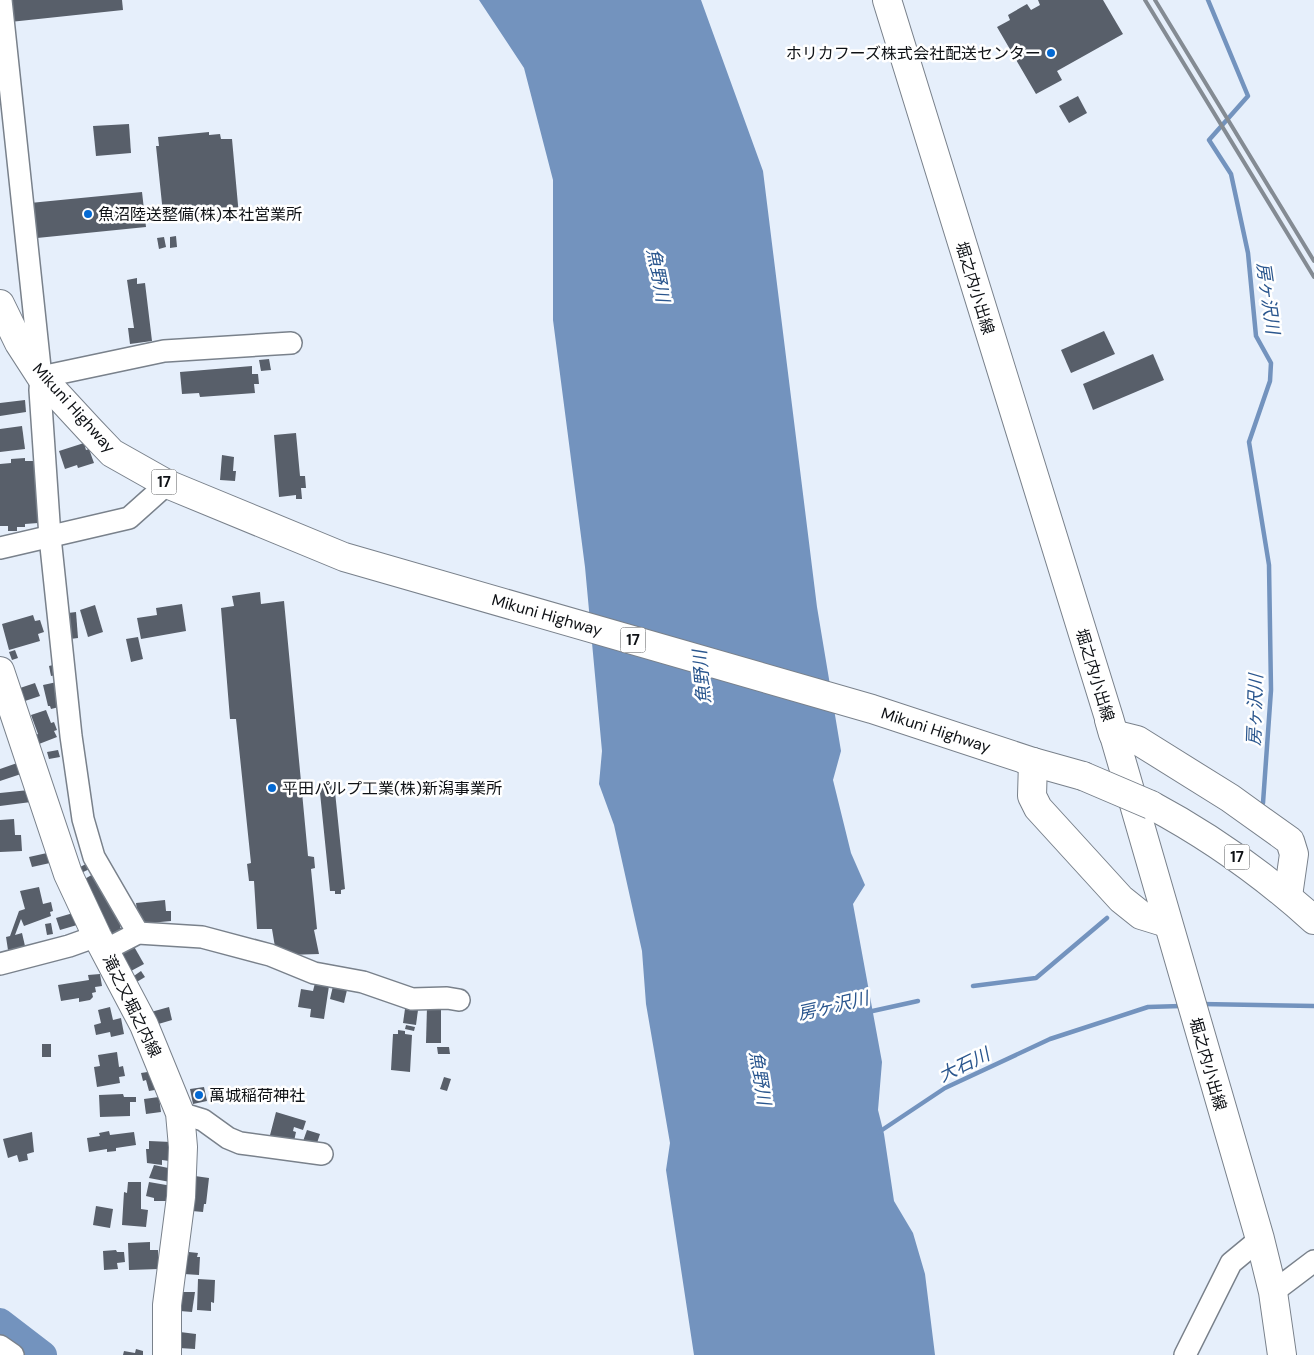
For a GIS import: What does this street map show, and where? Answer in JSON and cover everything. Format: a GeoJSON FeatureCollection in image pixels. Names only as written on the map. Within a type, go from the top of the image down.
{"type":"FeatureCollection","features":[{"type":"Feature","properties":{"kind":"main road","name":"堀之内小出線"},"geometry":{"type":"LineString","coordinates":[[887,0],[1114,734],[1167,923],[1260,1239],[1272,1292],[1282,1355]]}},
{"type":"Feature","properties":{"kind":"main road","name":"Mikuni Highway"},"geometry":{"type":"LineString","coordinates":[[0,304],[19,343],[41,377],[112,453],[167,484],[315,546],[394,571],[872,709],[1033,762],[1083,776],[1151,805],[1202,833],[1244,861],[1288,896],[1314,920]]}},
{"type":"Feature","properties":{"kind":"main road","name":"滝之又堀之内線"},"geometry":{"type":"LineString","coordinates":[[0,671],[68,874],[100,943],[144,1025],[180,1113],[183,1147],[181,1196],[167,1305],[167,1355]]}},
{"type":"Feature","properties":{"kind":"main road"},"geometry":{"type":"LineString","coordinates":[[1114,734],[1137,740],[1230,798],[1290,841],[1294,854],[1288,896]]}},
{"type":"Feature","properties":{"kind":"main road"},"geometry":{"type":"LineString","coordinates":[[1033,762],[1032,796],[1038,808],[1121,900],[1141,915],[1167,923]]}},
{"type":"Feature","properties":{"kind":"street"},"geometry":{"type":"LineString","coordinates":[[1,0],[41,377],[40,390],[50,536],[71,736],[83,819],[94,857],[138,933]]}},
{"type":"Feature","properties":{"kind":"street"},"geometry":{"type":"LineString","coordinates":[[41,377],[164,351],[291,343]]}},
{"type":"Feature","properties":{"kind":"street"},"geometry":{"type":"LineString","coordinates":[[0,548],[129,518],[167,484]]}},
{"type":"Feature","properties":{"kind":"street"},"geometry":{"type":"LineString","coordinates":[[0,964],[68,946],[100,943],[138,933],[202,937],[270,955],[314,973],[363,982],[412,999],[447,998],[459,1000]]}},
{"type":"Feature","properties":{"kind":"street"},"geometry":{"type":"LineString","coordinates":[[180,1113],[203,1120],[228,1138],[240,1143],[322,1154]]}},
{"type":"Feature","properties":{"kind":"street"},"geometry":{"type":"LineString","coordinates":[[1185,1355],[1231,1263],[1260,1239]]}},
{"type":"Feature","properties":{"kind":"street"},"geometry":{"type":"LineString","coordinates":[[1272,1292],[1314,1261]]}},
{"type":"Feature","properties":{"kind":"street"},"geometry":{"type":"LineString","coordinates":[[0,1346],[13,1355]]}},
{"type":"Feature","properties":{"kind":"water","name":"魚野川"},"geometry":{"type":"Polygon","coordinates":[[[479,0],[701,0],[763,171],[817,607],[841,751],[833,780],[851,853],[865,885],[853,904],[882,1062],[878,1110],[884,1134],[894,1201],[913,1233],[925,1274],[935,1355],[694,1355],[666,1170],[670,1143],[646,1004],[642,951],[614,825],[599,784],[602,751],[585,567],[553,320],[553,180],[524,68],[479,0]]]}},
{"type":"Feature","properties":{"kind":"building"},"geometry":{"type":"Polygon","coordinates":[[[8,0],[122,0],[123,10],[10,22],[8,0]]]}},
{"type":"Feature","properties":{"kind":"building","name":"ホリカフーズ株式会社配送センター"},"geometry":{"type":"Polygon","coordinates":[[[1038,0],[1103,0],[1123,34],[1057,71],[1062,80],[1036,94],[997,27],[1010,20],[1008,15],[1027,4],[1031,10],[1040,5],[1038,0]]]}},
{"type":"Feature","properties":{"kind":"building"},"geometry":{"type":"Polygon","coordinates":[[[1078,96],[1087,113],[1069,123],[1059,106],[1078,96]]]}},
{"type":"Feature","properties":{"kind":"building"},"geometry":{"type":"Polygon","coordinates":[[[129,124],[131,153],[96,156],[93,126],[129,124]]]}},
{"type":"Feature","properties":{"kind":"building"},"geometry":{"type":"Polygon","coordinates":[[[209,132],[209,135],[220,134],[221,139],[232,139],[239,216],[164,223],[156,146],[159,146],[158,137],[209,132]]]}},
{"type":"Feature","properties":{"kind":"building","name":"魚沼陸送整備(株)本社営業所"},"geometry":{"type":"Polygon","coordinates":[[[142,192],[146,227],[37,238],[36,225],[32,225],[30,203],[142,192]]]}},
{"type":"Feature","properties":{"kind":"building"},"geometry":{"type":"Polygon","coordinates":[[[176,236],[177,247],[170,248],[170,237],[176,236]]]}},
{"type":"Feature","properties":{"kind":"building"},"geometry":{"type":"Polygon","coordinates":[[[164,237],[166,247],[159,249],[157,238],[164,237]]]}},
{"type":"Feature","properties":{"kind":"building"},"geometry":{"type":"Polygon","coordinates":[[[137,278],[137,284],[145,283],[152,341],[130,344],[128,328],[134,328],[127,280],[137,278]]]}},
{"type":"Feature","properties":{"kind":"building"},"geometry":{"type":"Polygon","coordinates":[[[1104,331],[1115,354],[1071,373],[1061,350],[1104,331]]]}},
{"type":"Feature","properties":{"kind":"building"},"geometry":{"type":"Polygon","coordinates":[[[1153,354],[1164,380],[1093,410],[1083,384],[1153,354]]]}},
{"type":"Feature","properties":{"kind":"building"},"geometry":{"type":"Polygon","coordinates":[[[269,359],[271,370],[261,371],[259,360],[269,359]]]}},
{"type":"Feature","properties":{"kind":"building"},"geometry":{"type":"Polygon","coordinates":[[[252,366],[252,374],[258,374],[259,384],[254,384],[255,393],[200,397],[199,393],[182,394],[180,372],[252,366]]]}},
{"type":"Feature","properties":{"kind":"building"},"geometry":{"type":"Polygon","coordinates":[[[25,400],[26,412],[0,416],[0,403],[25,400]]]}},
{"type":"Feature","properties":{"kind":"building"},"geometry":{"type":"Polygon","coordinates":[[[22,426],[25,449],[0,452],[0,429],[22,426]]]}},
{"type":"Feature","properties":{"kind":"building"},"geometry":{"type":"Polygon","coordinates":[[[296,433],[300,476],[305,476],[306,488],[301,488],[302,499],[296,499],[296,495],[279,497],[274,435],[296,433]]]}},
{"type":"Feature","properties":{"kind":"building"},"geometry":{"type":"Polygon","coordinates":[[[84,443],[86,450],[89,449],[94,463],[78,468],[77,465],[65,469],[59,451],[84,443]]]}},
{"type":"Feature","properties":{"kind":"building"},"geometry":{"type":"Polygon","coordinates":[[[222,455],[234,457],[233,471],[236,471],[235,481],[220,480],[222,455]]]}},
{"type":"Feature","properties":{"kind":"building"},"geometry":{"type":"Polygon","coordinates":[[[25,458],[25,461],[34,461],[38,523],[25,524],[25,527],[17,527],[17,531],[8,531],[8,526],[0,526],[0,464],[11,463],[11,459],[25,458]]]}},
{"type":"Feature","properties":{"kind":"building","name":"平田パルプ工業(株)新潟事業所"},"geometry":{"type":"Polygon","coordinates":[[[260,592],[261,604],[284,601],[308,856],[314,857],[315,868],[311,869],[317,929],[314,930],[319,954],[288,955],[276,953],[272,929],[257,929],[254,881],[249,881],[247,864],[251,863],[236,719],[230,719],[221,608],[234,606],[232,596],[260,592]]]}},
{"type":"Feature","properties":{"kind":"building"},"geometry":{"type":"Polygon","coordinates":[[[182,604],[186,631],[141,639],[137,618],[157,615],[156,608],[182,604]]]}},
{"type":"Feature","properties":{"kind":"building"},"geometry":{"type":"Polygon","coordinates":[[[95,605],[103,632],[88,637],[80,610],[95,605]]]}},
{"type":"Feature","properties":{"kind":"building"},"geometry":{"type":"Polygon","coordinates":[[[76,612],[78,638],[70,639],[68,613],[76,612]]]}},
{"type":"Feature","properties":{"kind":"building"},"geometry":{"type":"Polygon","coordinates":[[[33,615],[35,621],[40,620],[44,632],[38,634],[40,641],[9,650],[2,624],[33,615]]]}},
{"type":"Feature","properties":{"kind":"building"},"geometry":{"type":"Polygon","coordinates":[[[138,637],[143,659],[131,662],[126,639],[138,637]]]}},
{"type":"Feature","properties":{"kind":"building"},"geometry":{"type":"Polygon","coordinates":[[[15,650],[18,658],[12,660],[9,652],[15,650]]]}},
{"type":"Feature","properties":{"kind":"building"},"geometry":{"type":"Polygon","coordinates":[[[53,665],[56,675],[51,676],[49,666],[53,665]]]}},
{"type":"Feature","properties":{"kind":"building"},"geometry":{"type":"Polygon","coordinates":[[[57,682],[63,706],[51,709],[48,706],[43,685],[57,682]]]}},
{"type":"Feature","properties":{"kind":"building"},"geometry":{"type":"Polygon","coordinates":[[[35,683],[40,696],[25,701],[20,688],[35,683]]]}},
{"type":"Feature","properties":{"kind":"building"},"geometry":{"type":"Polygon","coordinates":[[[46,710],[51,723],[54,722],[57,730],[54,731],[57,737],[39,744],[36,735],[38,734],[31,715],[46,710]]]}},
{"type":"Feature","properties":{"kind":"building"},"geometry":{"type":"Polygon","coordinates":[[[58,750],[60,757],[49,759],[47,752],[58,750]]]}},
{"type":"Feature","properties":{"kind":"building"},"geometry":{"type":"Polygon","coordinates":[[[20,762],[24,773],[0,781],[0,769],[20,762]]]}},
{"type":"Feature","properties":{"kind":"building"},"geometry":{"type":"Polygon","coordinates":[[[334,782],[345,889],[341,890],[341,894],[335,894],[335,891],[330,891],[319,783],[334,782]]]}},
{"type":"Feature","properties":{"kind":"building"},"geometry":{"type":"Polygon","coordinates":[[[29,790],[31,802],[0,806],[0,793],[29,790]]]}},
{"type":"Feature","properties":{"kind":"building"},"geometry":{"type":"Polygon","coordinates":[[[14,819],[15,835],[21,835],[22,851],[0,852],[0,820],[14,819]]]}},
{"type":"Feature","properties":{"kind":"building"},"geometry":{"type":"Polygon","coordinates":[[[47,853],[50,863],[32,867],[29,857],[47,853]]]}},
{"type":"Feature","properties":{"kind":"building"},"geometry":{"type":"Polygon","coordinates":[[[92,861],[94,867],[81,873],[78,868],[92,861]]]}},
{"type":"Feature","properties":{"kind":"building"},"geometry":{"type":"Polygon","coordinates":[[[97,872],[124,933],[113,940],[103,922],[106,921],[81,881],[97,872]]]}},
{"type":"Feature","properties":{"kind":"building"},"geometry":{"type":"Polygon","coordinates":[[[39,887],[43,904],[51,902],[53,911],[50,912],[51,916],[24,926],[21,919],[15,935],[22,933],[25,946],[8,950],[6,937],[10,936],[19,911],[25,909],[20,891],[39,887]]]}},
{"type":"Feature","properties":{"kind":"building"},"geometry":{"type":"Polygon","coordinates":[[[165,900],[166,911],[171,911],[171,921],[139,924],[136,903],[165,900]]]}},
{"type":"Feature","properties":{"kind":"building"},"geometry":{"type":"Polygon","coordinates":[[[73,913],[77,925],[60,930],[56,918],[73,913]]]}},
{"type":"Feature","properties":{"kind":"building"},"geometry":{"type":"Polygon","coordinates":[[[51,923],[53,934],[47,935],[45,924],[51,923]]]}},
{"type":"Feature","properties":{"kind":"building"},"geometry":{"type":"Polygon","coordinates":[[[132,943],[144,964],[131,971],[119,950],[132,943]]]}},
{"type":"Feature","properties":{"kind":"building"},"geometry":{"type":"Polygon","coordinates":[[[141,971],[145,977],[135,983],[131,978],[141,971]]]}},
{"type":"Feature","properties":{"kind":"building"},"geometry":{"type":"Polygon","coordinates":[[[100,974],[102,986],[95,987],[96,992],[92,993],[93,997],[90,1000],[79,1002],[79,998],[61,1001],[58,985],[89,980],[88,975],[100,974]]]}},
{"type":"Feature","properties":{"kind":"building"},"geometry":{"type":"Polygon","coordinates":[[[315,983],[329,986],[324,1019],[310,1017],[311,1009],[298,1007],[301,989],[313,991],[315,983]]]}},
{"type":"Feature","properties":{"kind":"building"},"geometry":{"type":"Polygon","coordinates":[[[333,986],[347,990],[344,1003],[330,999],[333,986]]]}},
{"type":"Feature","properties":{"kind":"building"},"geometry":{"type":"Polygon","coordinates":[[[110,1007],[113,1020],[121,1018],[124,1034],[111,1037],[110,1032],[96,1035],[94,1025],[101,1023],[98,1010],[110,1007]]]}},
{"type":"Feature","properties":{"kind":"building"},"geometry":{"type":"Polygon","coordinates":[[[169,1007],[172,1020],[155,1025],[151,1012],[169,1007]]]}},
{"type":"Feature","properties":{"kind":"building"},"geometry":{"type":"Polygon","coordinates":[[[427,1007],[441,1007],[441,1043],[426,1043],[427,1007]]]}},
{"type":"Feature","properties":{"kind":"building"},"geometry":{"type":"Polygon","coordinates":[[[405,1009],[418,1010],[416,1025],[403,1023],[405,1009]]]}},
{"type":"Feature","properties":{"kind":"building"},"geometry":{"type":"Polygon","coordinates":[[[406,1025],[415,1027],[414,1031],[405,1029],[406,1025]]]}},
{"type":"Feature","properties":{"kind":"building"},"geometry":{"type":"Polygon","coordinates":[[[398,1030],[412,1035],[410,1072],[391,1070],[393,1034],[398,1034],[398,1030]]]}},
{"type":"Feature","properties":{"kind":"building"},"geometry":{"type":"Polygon","coordinates":[[[42,1044],[51,1044],[51,1057],[42,1057],[42,1044]]]}},
{"type":"Feature","properties":{"kind":"building"},"geometry":{"type":"Polygon","coordinates":[[[437,1047],[449,1047],[450,1054],[438,1054],[437,1047]]]}},
{"type":"Feature","properties":{"kind":"building"},"geometry":{"type":"Polygon","coordinates":[[[117,1052],[119,1067],[123,1066],[125,1076],[119,1077],[120,1083],[97,1087],[94,1067],[100,1066],[98,1055],[117,1052]]]}},
{"type":"Feature","properties":{"kind":"building"},"geometry":{"type":"Polygon","coordinates":[[[154,1071],[160,1089],[149,1091],[146,1080],[143,1081],[141,1073],[154,1071]]]}},
{"type":"Feature","properties":{"kind":"building"},"geometry":{"type":"Polygon","coordinates":[[[444,1077],[451,1079],[447,1091],[440,1089],[444,1077]]]}},
{"type":"Feature","properties":{"kind":"building","name":"萬城稲荷神社"},"geometry":{"type":"Polygon","coordinates":[[[204,1087],[207,1101],[193,1104],[190,1089],[204,1087]]]}},
{"type":"Feature","properties":{"kind":"building"},"geometry":{"type":"Polygon","coordinates":[[[123,1094],[124,1097],[136,1097],[136,1102],[130,1102],[130,1116],[100,1117],[99,1095],[123,1094]]]}},
{"type":"Feature","properties":{"kind":"building"},"geometry":{"type":"Polygon","coordinates":[[[159,1097],[161,1112],[146,1114],[144,1099],[159,1097]]]}},
{"type":"Feature","properties":{"kind":"building"},"geometry":{"type":"Polygon","coordinates":[[[276,1112],[306,1121],[303,1130],[294,1127],[293,1131],[296,1132],[293,1146],[269,1139],[276,1112]]]}},
{"type":"Feature","properties":{"kind":"building"},"geometry":{"type":"Polygon","coordinates":[[[307,1130],[320,1134],[315,1149],[302,1144],[307,1130]]]}},
{"type":"Feature","properties":{"kind":"building"},"geometry":{"type":"Polygon","coordinates":[[[109,1131],[110,1135],[134,1132],[136,1145],[116,1148],[116,1151],[107,1152],[107,1149],[89,1152],[87,1138],[100,1136],[99,1133],[109,1131]]]}},
{"type":"Feature","properties":{"kind":"building"},"geometry":{"type":"Polygon","coordinates":[[[32,1132],[34,1152],[27,1154],[28,1160],[19,1162],[17,1155],[8,1158],[3,1139],[32,1132]]]}},
{"type":"Feature","properties":{"kind":"building"},"geometry":{"type":"Polygon","coordinates":[[[149,1141],[171,1142],[169,1161],[162,1160],[162,1165],[147,1163],[146,1149],[149,1149],[149,1141]]]}},
{"type":"Feature","properties":{"kind":"building"},"geometry":{"type":"Polygon","coordinates":[[[154,1165],[173,1169],[170,1182],[149,1178],[154,1165]]]}},
{"type":"Feature","properties":{"kind":"building"},"geometry":{"type":"Polygon","coordinates":[[[195,1176],[209,1178],[206,1204],[204,1204],[203,1212],[192,1211],[195,1176]]]}},
{"type":"Feature","properties":{"kind":"building"},"geometry":{"type":"Polygon","coordinates":[[[128,1182],[141,1182],[141,1209],[148,1210],[146,1227],[122,1225],[124,1192],[127,1193],[128,1182]]]}},
{"type":"Feature","properties":{"kind":"building"},"geometry":{"type":"Polygon","coordinates":[[[149,1182],[172,1186],[169,1201],[154,1201],[154,1198],[146,1196],[149,1182]]]}},
{"type":"Feature","properties":{"kind":"building"},"geometry":{"type":"Polygon","coordinates":[[[96,1206],[113,1209],[110,1228],[93,1225],[96,1206]]]}},
{"type":"Feature","properties":{"kind":"building"},"geometry":{"type":"Polygon","coordinates":[[[150,1242],[150,1250],[158,1250],[159,1269],[129,1270],[128,1243],[150,1242]]]}},
{"type":"Feature","properties":{"kind":"building"},"geometry":{"type":"Polygon","coordinates":[[[116,1250],[117,1252],[124,1252],[125,1262],[117,1263],[118,1269],[104,1270],[103,1251],[116,1250]]]}},
{"type":"Feature","properties":{"kind":"building"},"geometry":{"type":"Polygon","coordinates":[[[189,1252],[198,1253],[197,1257],[200,1257],[199,1275],[184,1274],[186,1256],[188,1256],[189,1252]]]}},
{"type":"Feature","properties":{"kind":"building"},"geometry":{"type":"Polygon","coordinates":[[[198,1279],[215,1280],[214,1303],[211,1302],[211,1311],[197,1310],[198,1279]]]}},
{"type":"Feature","properties":{"kind":"building"},"geometry":{"type":"Polygon","coordinates":[[[181,1292],[195,1292],[192,1312],[180,1311],[181,1292]]]}},
{"type":"Feature","properties":{"kind":"building"},"geometry":{"type":"Polygon","coordinates":[[[180,1332],[196,1334],[195,1349],[179,1348],[180,1332]]]}},
{"type":"Feature","properties":{"kind":"building"},"geometry":{"type":"Polygon","coordinates":[[[136,1349],[143,1351],[143,1355],[123,1355],[124,1351],[135,1353],[136,1349]]]}},
{"type":"Feature","properties":{"kind":"waterway","name":"房ヶ沢川"},"geometry":{"type":"LineString","coordinates":[[1208,0],[1248,96],[1209,140],[1231,174],[1248,253],[1256,336],[1271,363],[1270,381],[1249,442],[1269,565],[1271,690],[1263,803]]}},
{"type":"Feature","properties":{"kind":"waterway","name":"房ヶ沢川"},"geometry":{"type":"LineString","coordinates":[[973,986],[1036,978],[1107,918]]}},
{"type":"Feature","properties":{"kind":"waterway","name":"房ヶ沢川"},"geometry":{"type":"LineString","coordinates":[[868,1012],[918,1001]]}},
{"type":"Feature","properties":{"kind":"waterway","name":"大石川"},"geometry":{"type":"LineString","coordinates":[[1201,1004],[1314,1006]]}},
{"type":"Feature","properties":{"kind":"waterway","name":"大石川"},"geometry":{"type":"LineString","coordinates":[[879,1132],[945,1088],[1050,1039],[1148,1007],[1181,1006]]}},
{"type":"Feature","properties":{"kind":"waterway"},"geometry":{"type":"LineString","coordinates":[[0,1322],[43,1355]]}},
{"type":"Feature","properties":{"kind":"railway"},"geometry":{"type":"LineString","coordinates":[[1145,0],[1314,277]]}},
{"type":"Feature","properties":{"kind":"railway"},"geometry":{"type":"LineString","coordinates":[[1155,0],[1314,261]]}},
{"type":"Feature","properties":{"kind":"place","name":"ホリカフーズ株式会社配送センター"},"geometry":{"type":"Point","coordinates":[1051,53]}},
{"type":"Feature","properties":{"kind":"place","name":"魚沼陸送整備(株)本社営業所"},"geometry":{"type":"Point","coordinates":[88,214]}},
{"type":"Feature","properties":{"kind":"place","name":"平田パルプ工業(株)新潟事業所"},"geometry":{"type":"Point","coordinates":[272,788]}},
{"type":"Feature","properties":{"kind":"place","name":"萬城稲荷神社"},"geometry":{"type":"Point","coordinates":[199,1095]}}]}
